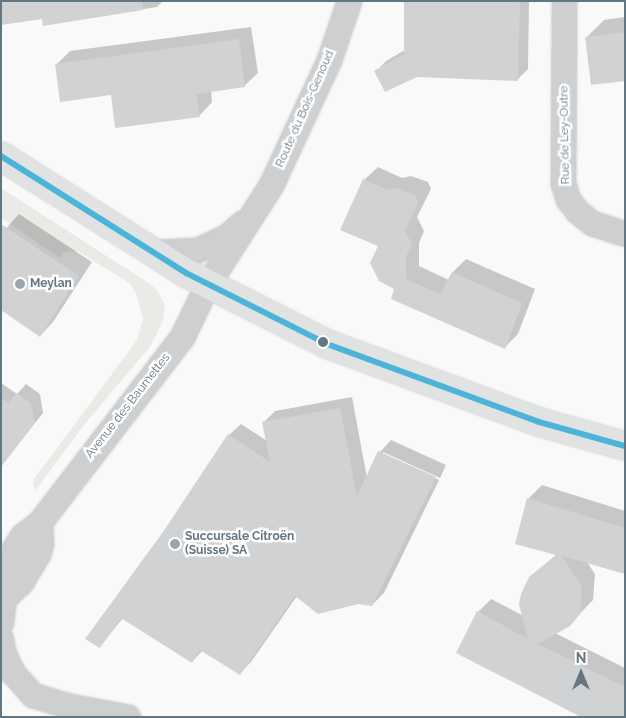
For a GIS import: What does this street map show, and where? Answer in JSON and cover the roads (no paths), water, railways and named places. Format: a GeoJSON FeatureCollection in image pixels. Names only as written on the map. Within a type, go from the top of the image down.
{"type":"FeatureCollection","features":[{"type":"Feature","properties":{"kind":"main road"},"geometry":{"type":"LineString","coordinates":[[1,156],[207,285],[327,344],[539,422],[625,446]]}},
{"type":"Feature","properties":{"kind":"street","name":"Route du Bois-Genoud"},"geometry":{"type":"LineString","coordinates":[[207,285],[271,185],[329,60],[349,1]]}},
{"type":"Feature","properties":{"kind":"street","name":"Rue de Ley-Outre"},"geometry":{"type":"LineString","coordinates":[[564,1],[563,183],[568,199],[577,211],[592,223],[625,234]]}},
{"type":"Feature","properties":{"kind":"street","name":"Route du Bois-Genoud"},"geometry":{"type":"LineString","coordinates":[[154,252],[197,250],[227,236],[253,213]]}},
{"type":"Feature","properties":{"kind":"street","name":"Avenue des Baumettes"},"geometry":{"type":"LineString","coordinates":[[1,622],[6,597],[9,560],[15,547],[22,536],[40,522],[182,337],[207,285]]}},
{"type":"Feature","properties":{"kind":"street"},"geometry":{"type":"LineString","coordinates":[[1,639],[3,652],[13,673],[33,694],[65,705],[128,717]]}},
{"type":"Feature","properties":{"kind":"place","name":"Meylan"},"geometry":{"type":"Point","coordinates":[20,284]}},
{"type":"Feature","properties":{"kind":"place","name":"Succursale Citroën (Suisse) SA"},"geometry":{"type":"Point","coordinates":[175,544]}}]}
